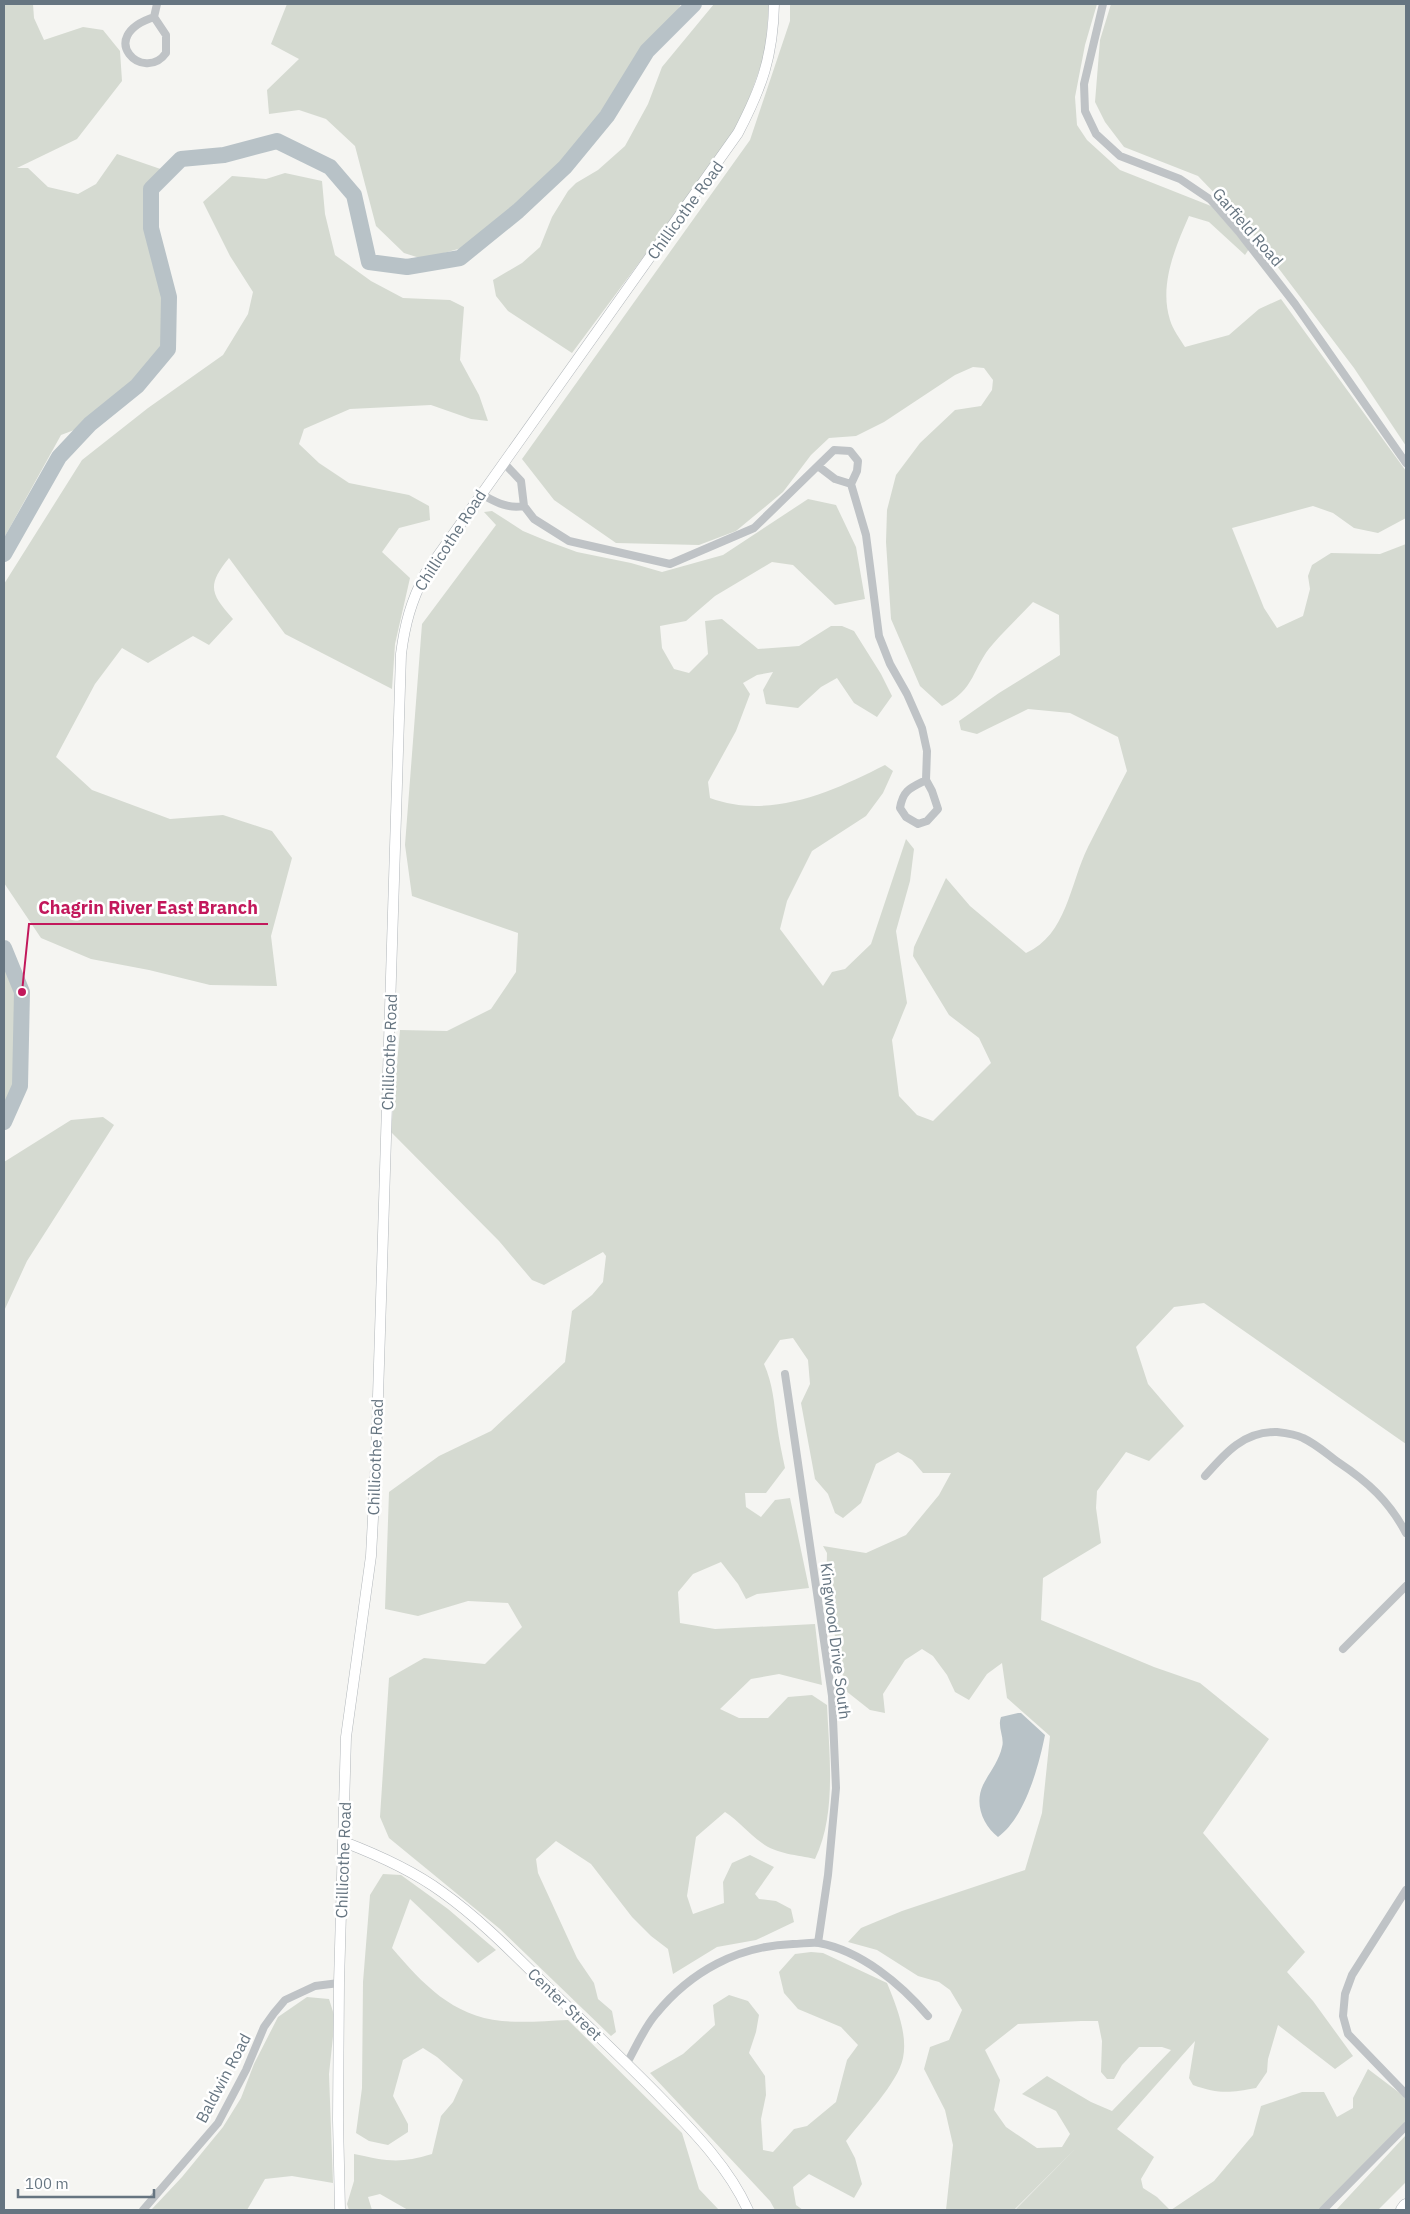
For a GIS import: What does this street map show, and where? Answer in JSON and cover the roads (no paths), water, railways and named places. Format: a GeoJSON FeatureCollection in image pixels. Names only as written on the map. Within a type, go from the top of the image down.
{"type":"FeatureCollection","features":[{"type":"Feature","properties":{"kind":"highway"},"geometry":{"type":"LineString","coordinates":[[1403,2210],[1406,2206]]}},
{"type":"Feature","properties":{"kind":"main road","name":"Chillicothe Road"},"geometry":{"type":"LineString","coordinates":[[340,2210],[338,2130],[339,1983],[346,1737],[371,1556],[376,1461],[401,654],[405,620],[425,574],[738,133],[753,104],[768,65],[774,4]]}},
{"type":"Feature","properties":{"kind":"main road","name":"Center Street"},"geometry":{"type":"LineString","coordinates":[[344,1842],[371,1852],[420,1877],[456,1902],[490,1932],[627,2063],[691,2129],[714,2156],[748,2210]]}},
{"type":"Feature","properties":{"kind":"street"},"geometry":{"type":"LineString","coordinates":[[154,17],[130,28],[126,39],[126,50],[133,59],[143,64],[154,63],[166,53],[166,35],[154,17],[157,4]]}},
{"type":"Feature","properties":{"kind":"street","name":"Garfield Road"},"geometry":{"type":"LineString","coordinates":[[1103,4],[1084,84],[1086,111],[1096,134],[1120,156],[1180,180],[1211,200],[1239,232],[1295,304],[1406,463]]}},
{"type":"Feature","properties":{"kind":"street"},"geometry":{"type":"LineString","coordinates":[[504,462],[521,481],[524,506],[534,519],[569,541],[670,564],[754,528],[834,450],[850,451],[858,460],[857,471],[851,484],[866,535],[879,636],[890,664],[907,694],[922,728],[927,751],[926,780],[938,809],[927,821],[918,824],[906,817],[900,808],[902,796],[912,787],[926,780]]}},
{"type":"Feature","properties":{"kind":"street"},"geometry":{"type":"LineString","coordinates":[[818,466],[835,479],[851,484]]}},
{"type":"Feature","properties":{"kind":"street"},"geometry":{"type":"LineString","coordinates":[[481,494],[512,508],[524,506]]}},
{"type":"Feature","properties":{"kind":"street","name":"Kingwood Drive South"},"geometry":{"type":"LineString","coordinates":[[785,1374],[832,1696],[836,1788],[828,1875],[818,1943]]}},
{"type":"Feature","properties":{"kind":"street"},"geometry":{"type":"LineString","coordinates":[[1205,1476],[1224,1454],[1246,1438],[1272,1432],[1293,1434],[1308,1441],[1369,1484],[1382,1497],[1406,1534]]}},
{"type":"Feature","properties":{"kind":"street"},"geometry":{"type":"LineString","coordinates":[[1343,1649],[1406,1586]]}},
{"type":"Feature","properties":{"kind":"street"},"geometry":{"type":"LineString","coordinates":[[1406,1890],[1352,1975],[1345,1994],[1343,2016],[1348,2034],[1406,2094]]}},
{"type":"Feature","properties":{"kind":"street"},"geometry":{"type":"LineString","coordinates":[[627,2063],[655,2014],[698,1974],[734,1955],[772,1945],[818,1943],[843,1951],[876,1968],[908,1994],[928,2016]]}},
{"type":"Feature","properties":{"kind":"street","name":"Baldwin Road"},"geometry":{"type":"LineString","coordinates":[[144,2210],[218,2124],[246,2070],[264,2027],[274,2013],[286,2000],[315,1986],[339,1983]]}},
{"type":"Feature","properties":{"kind":"street"},"geometry":{"type":"LineString","coordinates":[[1323,2210],[1406,2126]]}},
{"type":"Feature","properties":{"kind":"waterway"},"geometry":{"type":"LineString","coordinates":[[4,554],[59,457],[90,424],[137,386],[168,349],[169,297],[151,228],[151,189],[181,159],[224,155],[277,141],[330,167],[354,195],[369,262],[407,267],[460,258],[518,211],[565,167],[607,116],[647,51],[694,4]]}},
{"type":"Feature","properties":{"kind":"waterway"},"geometry":{"type":"LineString","coordinates":[[4,948],[22,992],[20,1086],[4,1122]]}},
{"type":"Feature","properties":{"kind":"place","name":"Chagrin River East Branch"},"geometry":{"type":"Point","coordinates":[22,992]}}]}
